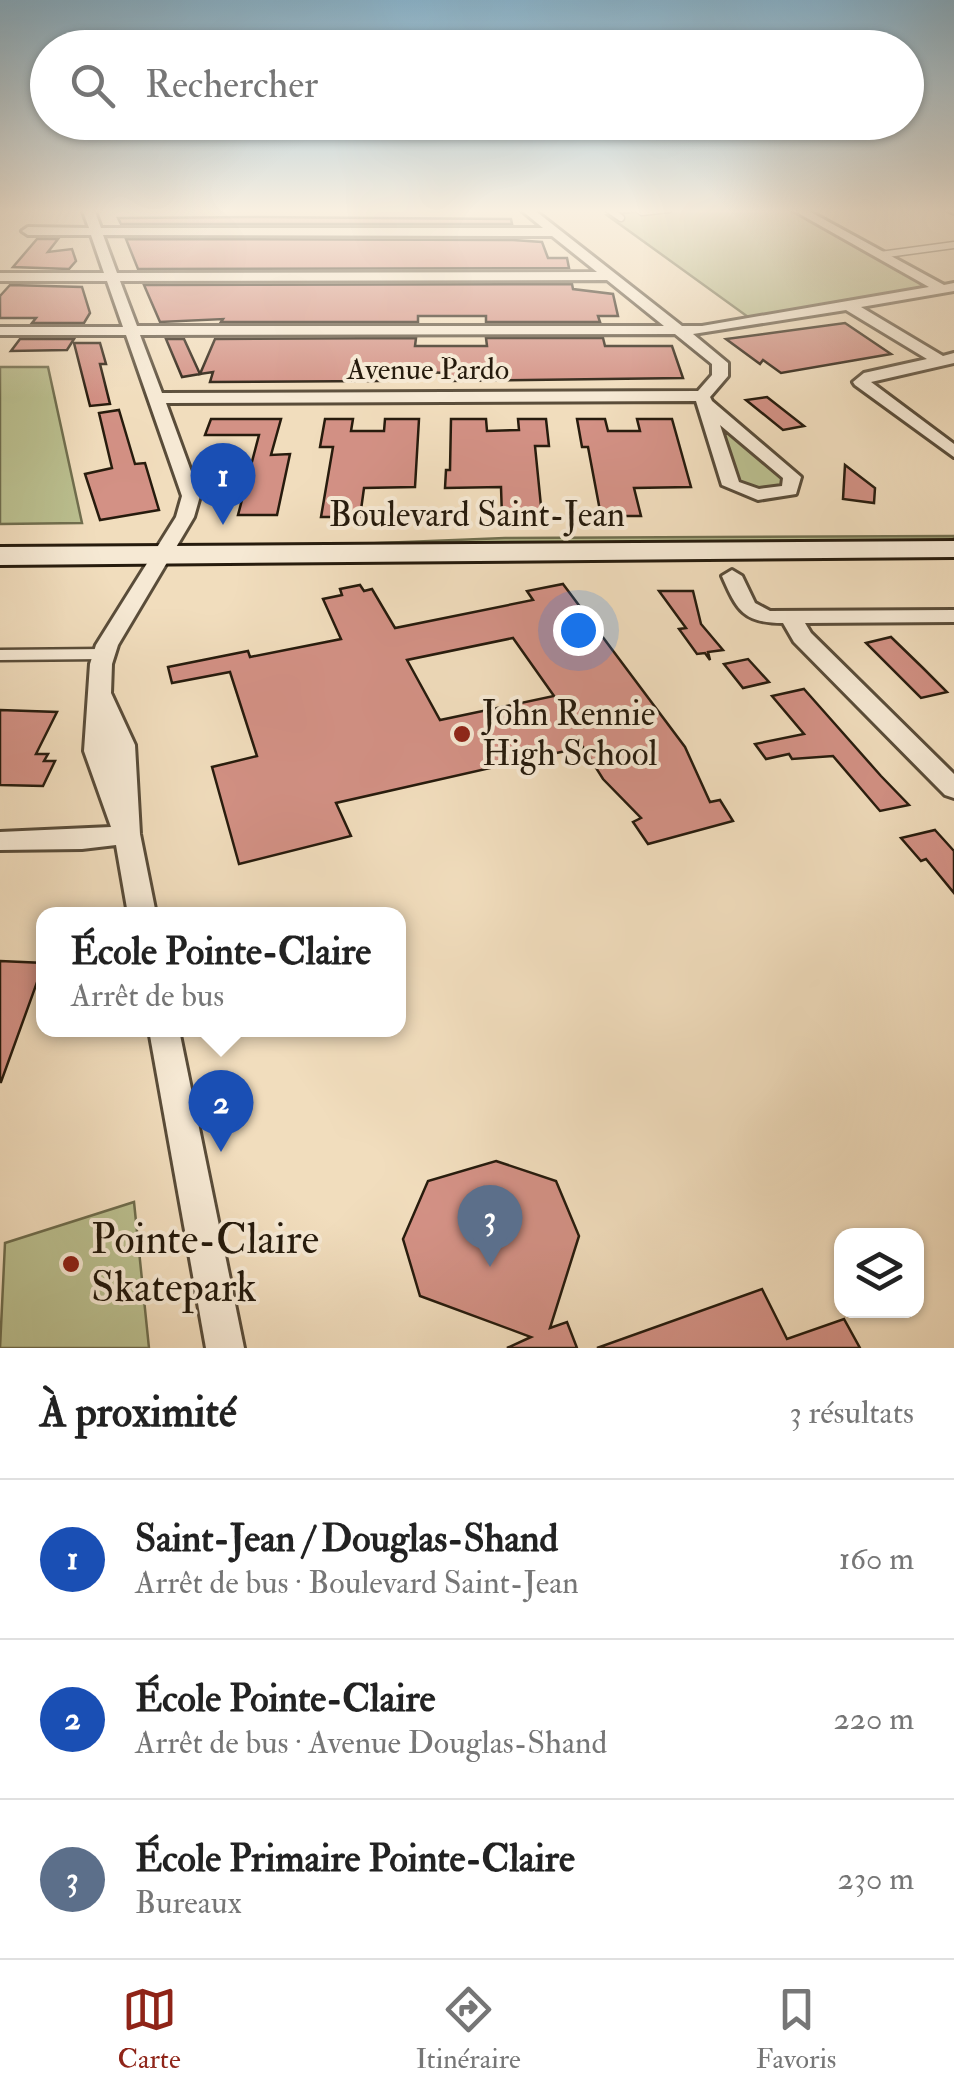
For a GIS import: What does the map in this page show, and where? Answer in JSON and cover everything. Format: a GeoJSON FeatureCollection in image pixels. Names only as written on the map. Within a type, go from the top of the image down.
{"type":"FeatureCollection","features":[{"type":"Feature","properties":{"kind":"main road","name":"Boulevard Saint-Jean"},"geometry":{"type":"LineString","coordinates":[[0,556],[167,544],[954,528]]}},
{"type":"Feature","properties":{"kind":"main road","name":"Boulevard Saint-Jean"},"geometry":{"type":"LineString","coordinates":[[0,535],[167,544],[954,549]]}},
{"type":"Feature","properties":{"kind":"street"},"geometry":{"type":"LineString","coordinates":[[109,272],[191,496],[188,509],[104,654],[96,752],[127,834],[141,907]]}},
{"type":"Feature","properties":{"kind":"street"},"geometry":{"type":"LineString","coordinates":[[606,272],[720,363],[720,376],[703,399]]}},
{"type":"Feature","properties":{"kind":"street"},"geometry":{"type":"LineString","coordinates":[[915,272],[948,288]]}},
{"type":"Feature","properties":{"kind":"street"},"geometry":{"type":"LineString","coordinates":[[0,277],[611,276]]}},
{"type":"Feature","properties":{"kind":"street"},"geometry":{"type":"LineString","coordinates":[[0,331],[681,330],[948,288]]}},
{"type":"Feature","properties":{"kind":"street"},"geometry":{"type":"LineString","coordinates":[[850,306],[946,359]]}},
{"type":"Feature","properties":{"kind":"street"},"geometry":{"type":"LineString","coordinates":[[946,359],[869,376],[861,382],[865,389],[954,452]]}},
{"type":"Feature","properties":{"kind":"street","name":"Avenue Pardo"},"geometry":{"type":"LineString","coordinates":[[154,398],[703,399]]}},
{"type":"Feature","properties":{"kind":"street"},"geometry":{"type":"LineString","coordinates":[[703,399],[792,477],[790,490],[758,495],[731,485],[703,399]]}},
{"type":"Feature","properties":{"kind":"street"},"geometry":{"type":"LineString","coordinates":[[732,576],[742,602],[752,612],[791,618],[954,616]]}},
{"type":"Feature","properties":{"kind":"street"},"geometry":{"type":"LineString","coordinates":[[791,618],[802,637],[954,789]]}},
{"type":"Feature","properties":{"kind":"street"},"geometry":{"type":"LineString","coordinates":[[0,840],[82,840],[127,834]]}},
{"type":"Feature","properties":{"kind":"street"},"geometry":{"type":"LineString","coordinates":[[165,1037],[225,1348]]}},
{"type":"Feature","properties":{"kind":"lane"},"geometry":{"type":"LineString","coordinates":[[0,655],[104,654]]}},
{"type":"Feature","properties":{"kind":"green space"},"geometry":{"type":"Polygon","coordinates":[[[686,272],[910,272],[942,289],[755,322],[686,272]]]}},
{"type":"Feature","properties":{"kind":"green space"},"geometry":{"type":"Polygon","coordinates":[[[0,367],[48,367],[82,523],[0,524],[0,367]]]}},
{"type":"Feature","properties":{"kind":"green space"},"geometry":{"type":"Polygon","coordinates":[[[715,423],[721,423],[784,479],[783,487],[765,492],[738,484],[715,423]]]}},
{"type":"Feature","properties":{"kind":"green space"},"geometry":{"type":"Polygon","coordinates":[[[954,536],[954,541],[355,544],[505,538],[954,536]]]}},
{"type":"Feature","properties":{"kind":"green space","name":"Pointe-Claire Skatepark"},"geometry":{"type":"Polygon","coordinates":[[[134,1202],[149,1348],[0,1348],[5,1243],[134,1202]]]}},
{"type":"Feature","properties":{"kind":"building"},"geometry":{"type":"Polygon","coordinates":[[[572,284],[573,289],[613,294],[618,316],[598,316],[600,322],[486,322],[486,316],[418,316],[418,322],[160,322],[144,285],[572,284]]]}},
{"type":"Feature","properties":{"kind":"building"},"geometry":{"type":"Polygon","coordinates":[[[10,285],[82,287],[90,313],[84,323],[32,323],[36,318],[0,318],[0,296],[10,285]]]}},
{"type":"Feature","properties":{"kind":"building"},"geometry":{"type":"Polygon","coordinates":[[[845,323],[891,354],[781,373],[763,360],[760,364],[726,339],[845,323]]]}},
{"type":"Feature","properties":{"kind":"building"},"geometry":{"type":"Polygon","coordinates":[[[416,338],[415,346],[487,346],[486,338],[603,338],[605,346],[672,346],[683,378],[447,381],[447,373],[422,372],[422,379],[210,382],[213,372],[200,374],[215,339],[416,338]]]}},
{"type":"Feature","properties":{"kind":"building"},"geometry":{"type":"Polygon","coordinates":[[[20,339],[74,339],[67,350],[11,351],[20,339]]]}},
{"type":"Feature","properties":{"kind":"building"},"geometry":{"type":"Polygon","coordinates":[[[166,339],[184,339],[200,374],[182,377],[166,339]]]}},
{"type":"Feature","properties":{"kind":"building"},"geometry":{"type":"Polygon","coordinates":[[[74,343],[100,343],[106,364],[100,364],[110,404],[90,406],[74,343]]]}},
{"type":"Feature","properties":{"kind":"building"},"geometry":{"type":"Polygon","coordinates":[[[767,397],[804,426],[783,430],[746,400],[767,397]]]}},
{"type":"Feature","properties":{"kind":"building"},"geometry":{"type":"Polygon","coordinates":[[[119,410],[135,464],[145,463],[159,510],[100,520],[85,474],[112,468],[99,413],[119,410]]]}},
{"type":"Feature","properties":{"kind":"building"},"geometry":{"type":"Polygon","coordinates":[[[211,419],[281,419],[271,455],[290,454],[277,515],[238,515],[259,435],[205,435],[211,419]]]}},
{"type":"Feature","properties":{"kind":"building"},"geometry":{"type":"Polygon","coordinates":[[[325,419],[353,419],[351,431],[384,431],[385,419],[419,419],[415,487],[364,488],[360,517],[321,517],[333,447],[320,447],[325,419]]]}},
{"type":"Feature","properties":{"kind":"building"},"geometry":{"type":"Polygon","coordinates":[[[451,419],[486,419],[487,431],[519,430],[518,419],[546,419],[549,446],[535,446],[542,516],[502,517],[501,487],[445,488],[446,470],[450,470],[451,419]]]}},
{"type":"Feature","properties":{"kind":"building"},"geometry":{"type":"Polygon","coordinates":[[[577,419],[605,419],[608,431],[640,431],[637,419],[672,419],[691,487],[634,488],[641,516],[601,516],[588,447],[582,447],[577,419]]]}},
{"type":"Feature","properties":{"kind":"building"},"geometry":{"type":"Polygon","coordinates":[[[845,465],[875,488],[874,503],[843,499],[845,465]]]}},
{"type":"Feature","properties":{"kind":"building","name":"John Rennie High School"},"geometry":{"type":"Polygon","coordinates":[[[563,584],[685,747],[710,802],[720,800],[733,821],[648,844],[633,822],[641,818],[603,779],[583,747],[336,803],[351,836],[239,864],[212,767],[257,756],[230,672],[172,683],[168,667],[248,651],[250,657],[341,639],[323,599],[342,595],[340,589],[360,585],[364,591],[372,589],[395,628],[533,600],[527,591],[563,584]],[[513,638],[407,660],[440,720],[554,696],[513,638]]]}},
{"type":"Feature","properties":{"kind":"building"},"geometry":{"type":"Polygon","coordinates":[[[659,591],[693,591],[701,624],[723,650],[708,652],[710,660],[705,653],[697,654],[679,629],[686,628],[659,591]]]}},
{"type":"Feature","properties":{"kind":"building"},"geometry":{"type":"Polygon","coordinates":[[[891,637],[947,692],[921,698],[866,643],[891,637]]]}},
{"type":"Feature","properties":{"kind":"building"},"geometry":{"type":"Polygon","coordinates":[[[748,659],[769,682],[743,688],[724,664],[748,659]]]}},
{"type":"Feature","properties":{"kind":"building"},"geometry":{"type":"Polygon","coordinates":[[[804,689],[909,805],[880,811],[833,756],[792,759],[789,754],[766,759],[755,744],[804,734],[772,696],[804,689]]]}},
{"type":"Feature","properties":{"kind":"building"},"geometry":{"type":"Polygon","coordinates":[[[0,710],[57,712],[36,754],[48,754],[44,761],[55,761],[43,786],[0,785],[0,710]]]}},
{"type":"Feature","properties":{"kind":"building"},"geometry":{"type":"Polygon","coordinates":[[[935,830],[954,851],[954,893],[926,859],[921,861],[901,838],[935,830]]]}},
{"type":"Feature","properties":{"kind":"building"},"geometry":{"type":"Polygon","coordinates":[[[0,961],[36,963],[36,985],[0,1082],[0,961]]]}},
{"type":"Feature","properties":{"kind":"building"},"geometry":{"type":"Polygon","coordinates":[[[496,1161],[556,1181],[579,1236],[550,1328],[567,1322],[577,1348],[507,1348],[531,1337],[420,1296],[403,1239],[428,1181],[496,1161]]]}},
{"type":"Feature","properties":{"kind":"building"},"geometry":{"type":"Polygon","coordinates":[[[762,1289],[787,1339],[844,1319],[860,1348],[597,1348],[762,1289]]]}},
{"type":"Feature","properties":{"kind":"place","name":"Saint-Jean / Douglas-Shand"},"geometry":{"type":"Point","coordinates":[223,525]}},
{"type":"Feature","properties":{"kind":"place","name":"John Rennie High School"},"geometry":{"type":"Point","coordinates":[462,734]}},
{"type":"Feature","properties":{"kind":"place","name":"École Pointe-Claire"},"geometry":{"type":"Point","coordinates":[221,1152]}},
{"type":"Feature","properties":{"kind":"place","name":"Pointe-Claire Skatepark"},"geometry":{"type":"Point","coordinates":[71,1264]}},
{"type":"Feature","properties":{"kind":"place","name":"École Primaire Pointe-Claire"},"geometry":{"type":"Point","coordinates":[490,1267]}}]}
